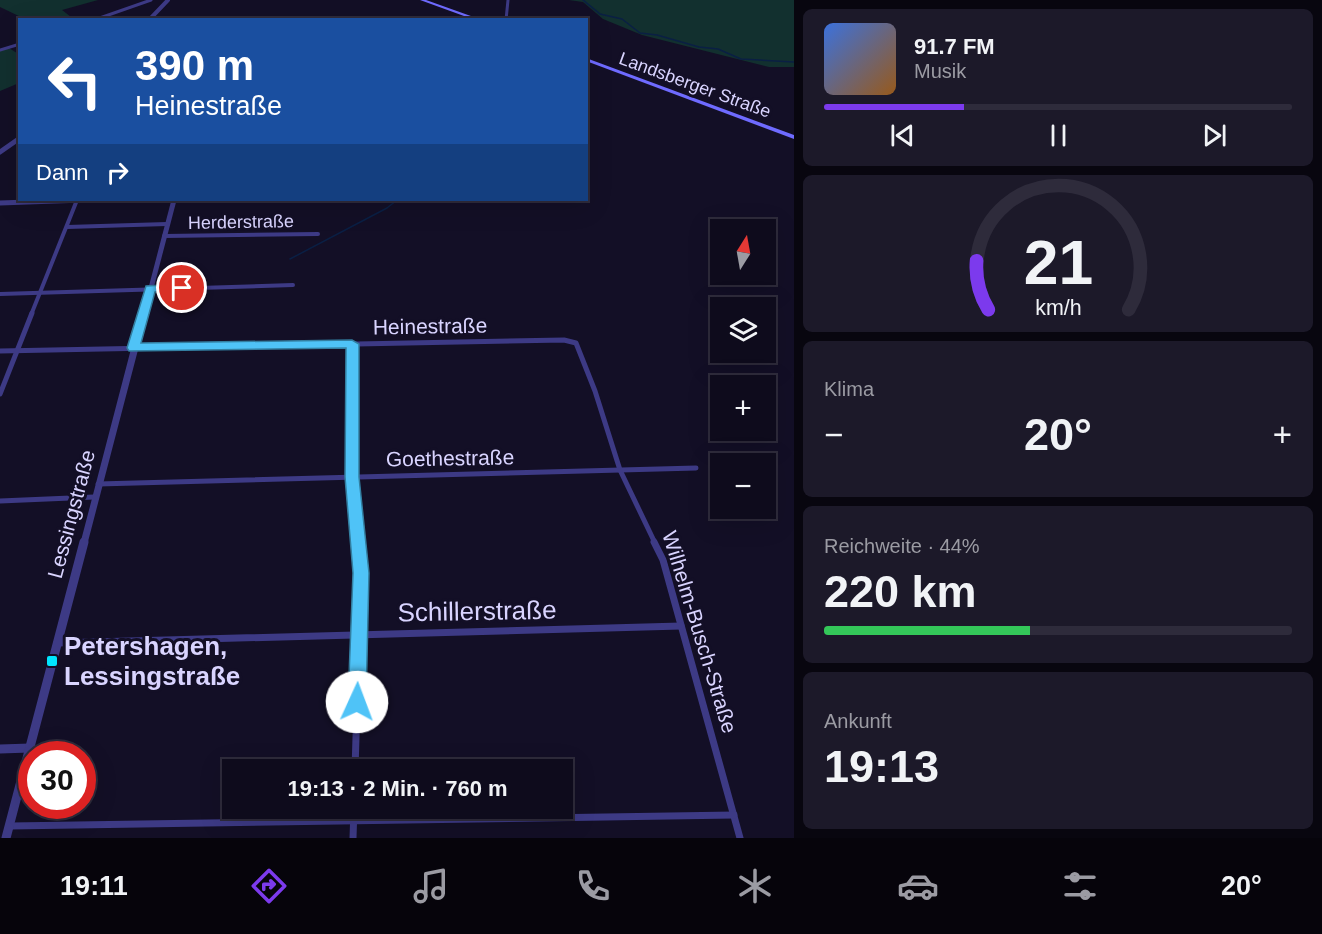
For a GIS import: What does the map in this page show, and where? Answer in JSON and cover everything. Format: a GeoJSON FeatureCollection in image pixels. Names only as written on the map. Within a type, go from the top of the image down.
{"type":"FeatureCollection","features":[{"type":"Feature","properties":{"kind":"main road"},"geometry":{"type":"LineString","coordinates":[[422,0],[470,18]]}},
{"type":"Feature","properties":{"kind":"main road","name":"Landsberger Straße"},"geometry":{"type":"LineString","coordinates":[[588,60],[794,137]]}},
{"type":"Feature","properties":{"kind":"street"},"geometry":{"type":"LineString","coordinates":[[100,18],[151,0]]}},
{"type":"Feature","properties":{"kind":"street"},"geometry":{"type":"LineString","coordinates":[[151,18],[168,0]]}},
{"type":"Feature","properties":{"kind":"street"},"geometry":{"type":"LineString","coordinates":[[506,18],[508,0]]}},
{"type":"Feature","properties":{"kind":"street"},"geometry":{"type":"LineString","coordinates":[[0,50],[18,45]]}},
{"type":"Feature","properties":{"kind":"street"},"geometry":{"type":"LineString","coordinates":[[0,152],[18,139]]}},
{"type":"Feature","properties":{"kind":"street"},"geometry":{"type":"LineString","coordinates":[[0,203],[51,201]]}},
{"type":"Feature","properties":{"kind":"street"},"geometry":{"type":"LineString","coordinates":[[0,394],[77,201]]}},
{"type":"Feature","properties":{"kind":"street","name":"Lessingstraße"},"geometry":{"type":"LineString","coordinates":[[32,741],[174,201]]}},
{"type":"Feature","properties":{"kind":"street"},"geometry":{"type":"LineString","coordinates":[[67,227],[167,224]]}},
{"type":"Feature","properties":{"kind":"street","name":"Herderstraße"},"geometry":{"type":"LineString","coordinates":[[164,236],[318,234]]}},
{"type":"Feature","properties":{"kind":"street"},"geometry":{"type":"LineString","coordinates":[[0,294],[293,285]]}},
{"type":"Feature","properties":{"kind":"street","name":"Heinestraße"},"geometry":{"type":"LineString","coordinates":[[0,351],[573,341]]}},
{"type":"Feature","properties":{"kind":"street","name":"Wilhelm-Busch-Straße"},"geometry":{"type":"LineString","coordinates":[[573,341],[578,345],[595,391],[620,470],[660,552],[740,838]]}},
{"type":"Feature","properties":{"kind":"street"},"geometry":{"type":"LineString","coordinates":[[352,344],[352,477],[361,573],[355,759]]}},
{"type":"Feature","properties":{"kind":"street","name":"Goethestraße"},"geometry":{"type":"LineString","coordinates":[[98,484],[696,468]]}},
{"type":"Feature","properties":{"kind":"street"},"geometry":{"type":"LineString","coordinates":[[0,501],[94,498]]}},
{"type":"Feature","properties":{"kind":"street","name":"Schillerstraße"},"geometry":{"type":"LineString","coordinates":[[57,643],[681,626]]}},
{"type":"Feature","properties":{"kind":"street"},"geometry":{"type":"LineString","coordinates":[[0,749],[18,748]]}},
{"type":"Feature","properties":{"kind":"street","name":"Lessingstraße"},"geometry":{"type":"LineString","coordinates":[[6,838],[18,793]]}},
{"type":"Feature","properties":{"kind":"street"},"geometry":{"type":"LineString","coordinates":[[9,826],[734,815]]}},
{"type":"Feature","properties":{"kind":"street"},"geometry":{"type":"LineString","coordinates":[[353,820],[353,838]]}},
{"type":"Feature","properties":{"kind":"green space"},"geometry":{"type":"Polygon","coordinates":[[[0,0],[98,0],[62,10],[71,17],[67,18],[23,18],[0,7],[0,0]]]}},
{"type":"Feature","properties":{"kind":"green space"},"geometry":{"type":"Polygon","coordinates":[[[569,0],[794,0],[794,67],[769,67],[642,35],[603,19],[583,2],[569,0]]]}},
{"type":"Feature","properties":{"kind":"green space"},"geometry":{"type":"Polygon","coordinates":[[[9,48],[18,54],[18,83],[0,91],[0,51],[9,48]]]}},
{"type":"Feature","properties":{"kind":"waterway"},"geometry":{"type":"LineString","coordinates":[[583,0],[600,14],[622,19],[640,33],[657,35],[699,47],[718,49],[741,59],[794,62]]}},
{"type":"Feature","properties":{"kind":"waterway"},"geometry":{"type":"LineString","coordinates":[[290,259],[387,208],[396,201]]}},
{"type":"Feature","properties":{"kind":"place","name":"Petershagen, Lessingstraße"},"geometry":{"type":"Point","coordinates":[52,661]}},
{"type":"Feature","properties":{"kind":"route"},"geometry":{"type":"LineString","coordinates":[[182,288],[150,289],[134,348],[352,344],[352,477],[361,573],[357,702]]}}]}
